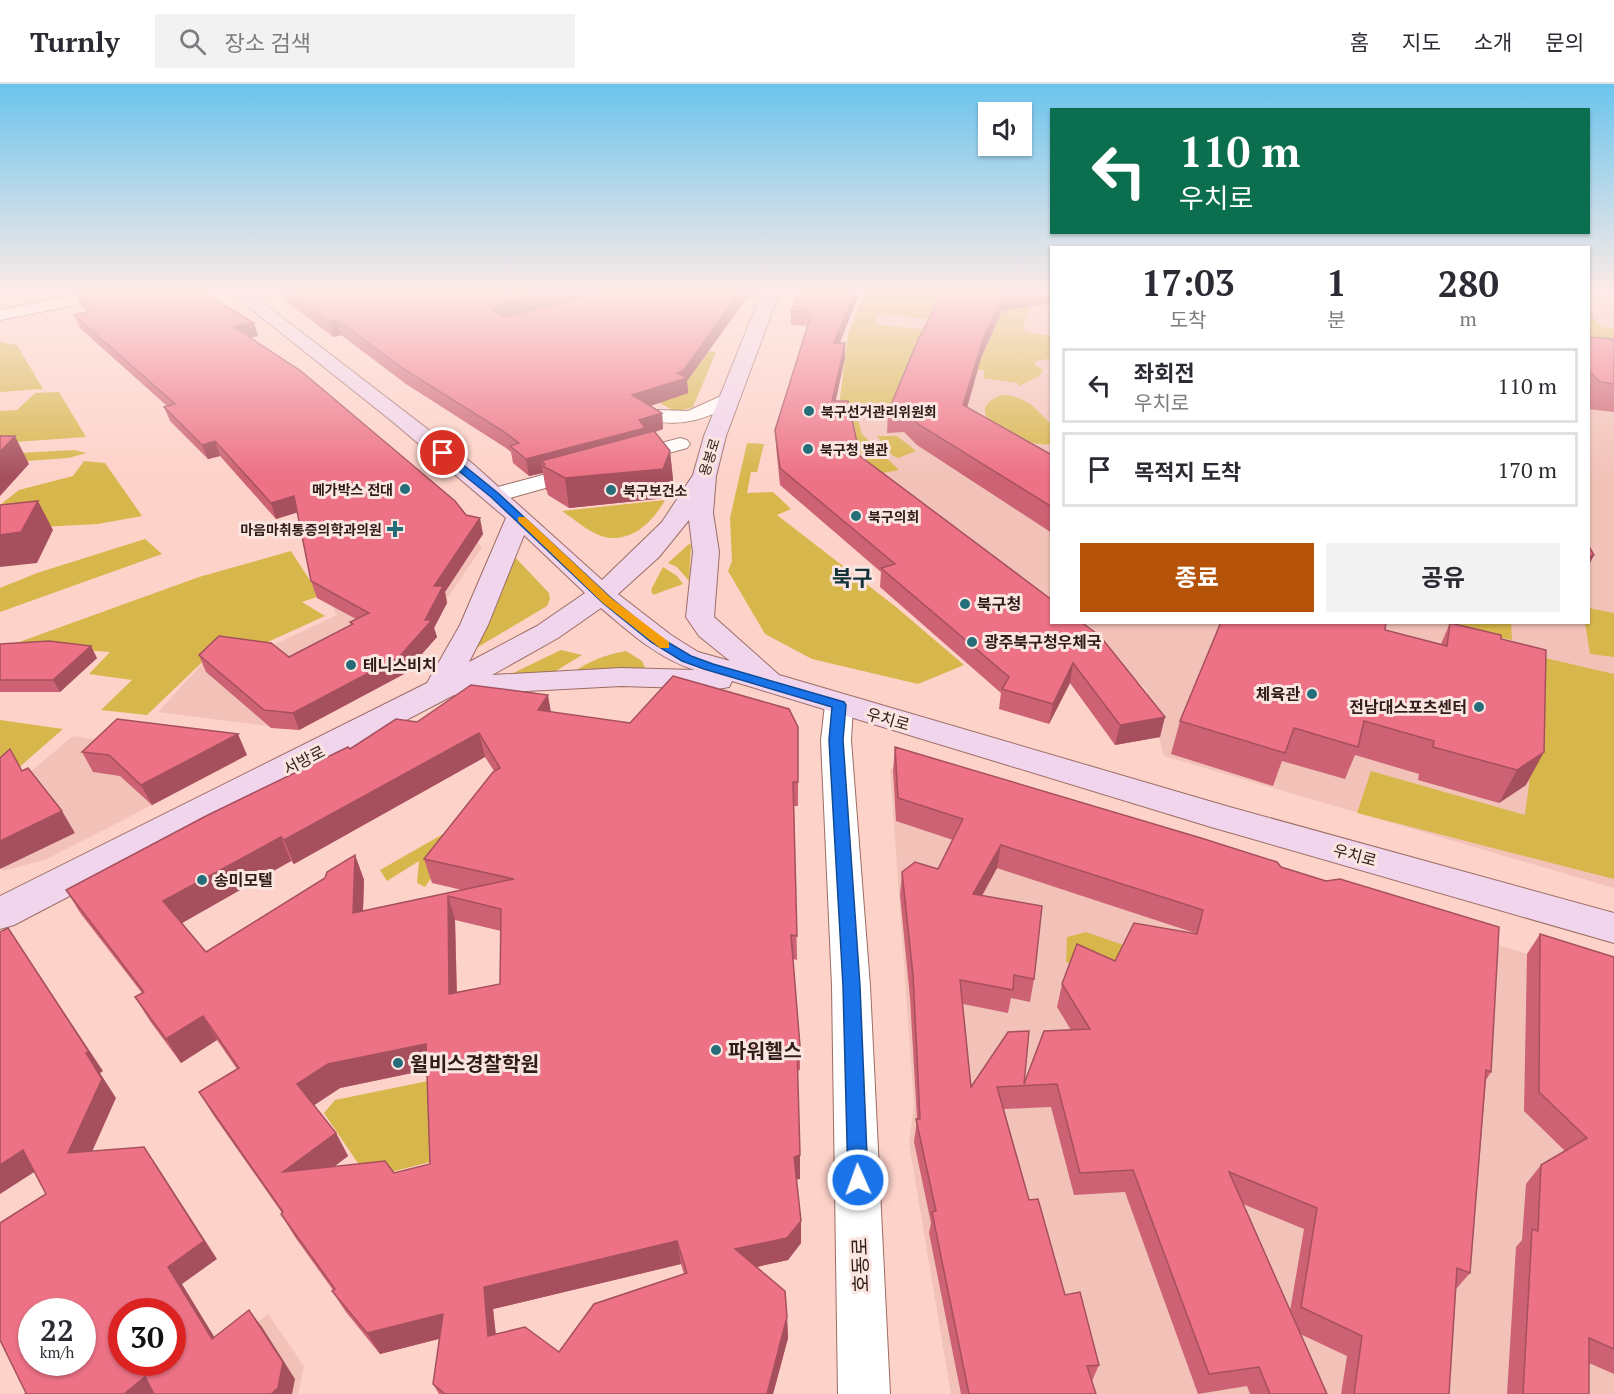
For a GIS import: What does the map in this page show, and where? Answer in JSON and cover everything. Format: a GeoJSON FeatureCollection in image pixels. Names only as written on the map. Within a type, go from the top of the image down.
{"type":"FeatureCollection","features":[{"type":"Feature","properties":{"kind":"main road","name":"우치로"},"geometry":{"type":"LineString","coordinates":[[318,353],[495,495],[602,596],[655,640],[687,658],[839,705],[1614,928]]}},
{"type":"Feature","properties":{"kind":"main road","name":"용봉로"},"geometry":{"type":"LineString","coordinates":[[602,596],[638,563],[682,512],[706,474],[714,438],[747,353]]}},
{"type":"Feature","properties":{"kind":"main road"},"geometry":{"type":"LineString","coordinates":[[706,474],[701,513],[706,552],[700,617],[709,630],[733,647],[768,682]]}},
{"type":"Feature","properties":{"kind":"main road"},"geometry":{"type":"LineString","coordinates":[[439,690],[474,625],[519,516]]}},
{"type":"Feature","properties":{"kind":"main road","name":"서방로"},"geometry":{"type":"LineString","coordinates":[[0,914],[527,644],[602,596]]}},
{"type":"Feature","properties":{"kind":"main road"},"geometry":{"type":"LineString","coordinates":[[439,690],[464,685],[621,677],[768,682]]}},
{"type":"Feature","properties":{"kind":"street"},"geometry":{"type":"LineString","coordinates":[[657,416],[670,419],[691,417],[710,410],[730,398]]}},
{"type":"Feature","properties":{"kind":"street"},"geometry":{"type":"LineString","coordinates":[[495,495],[680,444]]}},
{"type":"Feature","properties":{"kind":"street","name":"호동로"},"geometry":{"type":"LineString","coordinates":[[839,705],[836,740],[851,986],[864,1394]]}},
{"type":"Feature","properties":{"kind":"shaded area"},"geometry":{"type":"Polygon","coordinates":[[[0,353],[22,353],[43,389],[0,392],[0,353]]]}},
{"type":"Feature","properties":{"kind":"shaded area"},"geometry":{"type":"Polygon","coordinates":[[[694,353],[716,353],[693,407],[676,412],[609,375],[694,353]]]}},
{"type":"Feature","properties":{"kind":"shaded area"},"geometry":{"type":"Polygon","coordinates":[[[846,353],[1050,353],[1050,616],[890,489],[837,422],[846,353]]]}},
{"type":"Feature","properties":{"kind":"shaded area"},"geometry":{"type":"Polygon","coordinates":[[[846,353],[916,353],[889,414],[857,416],[862,434],[899,470],[878,474],[837,422],[846,353]]]}},
{"type":"Feature","properties":{"kind":"shaded area"},"geometry":{"type":"Polygon","coordinates":[[[960,353],[1050,353],[1050,358],[1037,361],[1034,364],[1043,370],[1039,376],[1019,386],[1018,383],[983,378],[985,370],[967,369],[960,353]]]}},
{"type":"Feature","properties":{"kind":"shaded area"},"geometry":{"type":"Polygon","coordinates":[[[1590,353],[1614,353],[1614,888],[1164,756],[1146,688],[1059,624],[1590,624],[1590,353]]]}},
{"type":"Feature","properties":{"kind":"shaded area"},"geometry":{"type":"Polygon","coordinates":[[[59,392],[86,437],[0,443],[0,411],[17,410],[35,393],[59,392]]]}},
{"type":"Feature","properties":{"kind":"shaded area"},"geometry":{"type":"Polygon","coordinates":[[[1002,395],[1024,400],[1050,423],[1050,444],[1026,441],[998,428],[989,420],[985,411],[988,403],[1002,395]]]}},
{"type":"Feature","properties":{"kind":"shaded area"},"geometry":{"type":"Polygon","coordinates":[[[877,436],[897,436],[916,451],[898,458],[892,455],[877,436]]]}},
{"type":"Feature","properties":{"kind":"shaded area"},"geometry":{"type":"Polygon","coordinates":[[[747,443],[764,444],[757,472],[751,472],[747,493],[773,492],[791,509],[777,515],[896,607],[964,665],[918,684],[812,659],[765,634],[728,571],[732,561],[730,518],[747,443]]]}},
{"type":"Feature","properties":{"kind":"shaded area"},"geometry":{"type":"Polygon","coordinates":[[[74,450],[87,453],[68,458],[0,463],[0,454],[74,450]]]}},
{"type":"Feature","properties":{"kind":"shaded area"},"geometry":{"type":"Polygon","coordinates":[[[84,461],[105,463],[142,516],[98,524],[21,528],[0,512],[0,505],[19,490],[73,476],[84,461]]]}},
{"type":"Feature","properties":{"kind":"shaded area"},"geometry":{"type":"Polygon","coordinates":[[[665,500],[654,516],[639,530],[622,537],[612,538],[596,534],[562,511],[665,500]]]}},
{"type":"Feature","properties":{"kind":"shaded area"},"geometry":{"type":"Polygon","coordinates":[[[454,517],[482,547],[394,677],[299,730],[158,712],[212,653],[258,652],[337,615],[325,592],[454,517]]]}},
{"type":"Feature","properties":{"kind":"shaded area"},"geometry":{"type":"Polygon","coordinates":[[[145,539],[162,554],[0,612],[0,588],[37,573],[145,539]]]}},
{"type":"Feature","properties":{"kind":"shaded area"},"geometry":{"type":"Polygon","coordinates":[[[689,544],[691,545],[689,581],[677,567],[668,563],[689,544]]]}},
{"type":"Feature","properties":{"kind":"shaded area"},"geometry":{"type":"Polygon","coordinates":[[[291,551],[320,596],[302,602],[325,616],[250,650],[217,648],[147,715],[101,710],[132,680],[89,674],[110,652],[11,645],[199,577],[291,551]]]}},
{"type":"Feature","properties":{"kind":"shaded area"},"geometry":{"type":"Polygon","coordinates":[[[512,554],[549,593],[550,599],[547,606],[473,650],[512,554]]]}},
{"type":"Feature","properties":{"kind":"shaded area"},"geometry":{"type":"Polygon","coordinates":[[[663,567],[677,576],[683,584],[653,595],[651,590],[663,567]]]}},
{"type":"Feature","properties":{"kind":"shaded area"},"geometry":{"type":"Polygon","coordinates":[[[1590,608],[1614,613],[1614,657],[1590,654],[1585,624],[1590,624],[1590,608]]]}},
{"type":"Feature","properties":{"kind":"shaded area"},"geometry":{"type":"Polygon","coordinates":[[[1447,624],[1511,624],[1512,640],[1455,628],[1447,624]]]}},
{"type":"Feature","properties":{"kind":"shaded area"},"geometry":{"type":"Polygon","coordinates":[[[561,650],[582,655],[554,672],[509,675],[561,650]]]}},
{"type":"Feature","properties":{"kind":"shaded area"},"geometry":{"type":"Polygon","coordinates":[[[626,651],[642,661],[645,668],[642,670],[574,672],[599,658],[626,651]]]}},
{"type":"Feature","properties":{"kind":"shaded area"},"geometry":{"type":"Polygon","coordinates":[[[1545,658],[1614,674],[1614,879],[1357,813],[1371,771],[1525,815],[1545,658]]]}},
{"type":"Feature","properties":{"kind":"shaded area"},"geometry":{"type":"Polygon","coordinates":[[[0,720],[63,729],[0,784],[0,720]]]}},
{"type":"Feature","properties":{"kind":"shaded area"},"geometry":{"type":"Polygon","coordinates":[[[73,736],[238,761],[47,859],[3,871],[0,860],[0,797],[73,736]]]}},
{"type":"Feature","properties":{"kind":"shaded area"},"geometry":{"type":"Polygon","coordinates":[[[890,769],[915,769],[1614,980],[1614,1394],[951,1394],[909,1143],[914,1105],[890,769]]]}},
{"type":"Feature","properties":{"kind":"shaded area"},"geometry":{"type":"Polygon","coordinates":[[[452,829],[448,853],[425,887],[417,883],[419,861],[387,881],[380,870],[452,829]]]}},
{"type":"Feature","properties":{"kind":"shaded area"},"geometry":{"type":"Polygon","coordinates":[[[1086,932],[1123,945],[1106,979],[1066,962],[1067,937],[1086,932]]]}},
{"type":"Feature","properties":{"kind":"shaded area"},"geometry":{"type":"Polygon","coordinates":[[[428,1081],[430,1162],[368,1178],[324,1113],[335,1100],[428,1081]]]}},
{"type":"Feature","properties":{"kind":"shaded area"},"geometry":{"type":"Polygon","coordinates":[[[268,1314],[304,1366],[298,1394],[166,1394],[268,1314]]]}},
{"type":"Feature","properties":{"kind":"building"},"geometry":{"type":"Polygon","coordinates":[[[117,353],[274,353],[301,371],[455,501],[466,515],[480,518],[434,586],[443,586],[425,620],[432,620],[399,657],[293,713],[264,710],[199,655],[219,636],[271,643],[289,657],[353,624],[350,622],[369,613],[311,581],[294,496],[271,503],[215,441],[202,445],[164,407],[175,404],[117,353]]]}},
{"type":"Feature","properties":{"kind":"building"},"geometry":{"type":"Polygon","coordinates":[[[382,353],[696,353],[683,371],[677,373],[687,378],[632,395],[662,413],[639,420],[645,428],[526,459],[510,446],[519,443],[503,431],[382,353]]]}},
{"type":"Feature","properties":{"kind":"building"},"geometry":{"type":"Polygon","coordinates":[[[799,353],[843,353],[832,401],[848,401],[860,456],[1050,598],[1050,624],[1084,624],[1100,636],[1165,717],[1120,725],[1073,663],[1053,704],[1002,689],[1009,677],[881,568],[895,564],[780,468],[775,430],[799,353]]]}},
{"type":"Feature","properties":{"kind":"building"},"geometry":{"type":"Polygon","coordinates":[[[913,353],[979,353],[963,405],[1050,454],[1050,506],[918,424],[906,411],[888,412],[913,353]]]}},
{"type":"Feature","properties":{"kind":"building"},"geometry":{"type":"Polygon","coordinates":[[[1590,353],[1614,353],[1614,384],[1600,382],[1590,372],[1590,353]]]}},
{"type":"Feature","properties":{"kind":"building"},"geometry":{"type":"Polygon","coordinates":[[[654,431],[670,451],[663,469],[565,478],[543,466],[545,464],[541,461],[654,431]]]}},
{"type":"Feature","properties":{"kind":"building"},"geometry":{"type":"Polygon","coordinates":[[[0,436],[15,436],[0,452],[0,436]]]}},
{"type":"Feature","properties":{"kind":"building"},"geometry":{"type":"Polygon","coordinates":[[[38,501],[21,532],[0,535],[0,505],[38,501]]]}},
{"type":"Feature","properties":{"kind":"building"},"geometry":{"type":"Polygon","coordinates":[[[1220,624],[1386,624],[1385,630],[1447,646],[1450,624],[1454,624],[1501,635],[1501,639],[1546,650],[1544,752],[1517,770],[1433,747],[1434,741],[1364,721],[1358,747],[1294,728],[1285,753],[1180,721],[1220,624]]]}},
{"type":"Feature","properties":{"kind":"building"},"geometry":{"type":"Polygon","coordinates":[[[49,641],[91,646],[53,680],[0,680],[0,644],[49,641]]]}},
{"type":"Feature","properties":{"kind":"building"},"geometry":{"type":"Polygon","coordinates":[[[673,676],[789,709],[798,727],[798,782],[793,782],[797,936],[791,935],[800,1046],[797,1047],[800,1155],[794,1157],[801,1221],[787,1238],[735,1249],[785,1291],[787,1317],[767,1394],[445,1394],[433,1384],[443,1314],[367,1333],[332,1291],[335,1289],[281,1214],[283,1212],[199,1092],[239,1068],[203,1016],[166,1039],[135,997],[144,992],[66,890],[206,816],[348,747],[350,749],[396,719],[417,722],[471,685],[548,695],[538,710],[630,723],[673,676]],[[479,733],[284,840],[281,837],[163,901],[206,952],[325,878],[327,872],[355,855],[353,913],[514,879],[424,859],[493,772],[500,768],[479,733]],[[448,896],[449,994],[500,984],[501,909],[448,896]],[[426,1044],[328,1064],[297,1084],[336,1133],[283,1172],[385,1161],[394,1173],[430,1164],[426,1044]],[[677,1241],[484,1287],[488,1336],[525,1327],[559,1352],[594,1304],[687,1273],[677,1241]]]}},
{"type":"Feature","properties":{"kind":"building"},"geometry":{"type":"Polygon","coordinates":[[[117,719],[238,734],[141,785],[109,755],[82,752],[117,719]]]}},
{"type":"Feature","properties":{"kind":"building"},"geometry":{"type":"Polygon","coordinates":[[[895,747],[1201,838],[1277,862],[1281,867],[1326,881],[1340,879],[1499,927],[1491,1072],[1486,1070],[1470,1273],[1457,1268],[1449,1394],[1354,1394],[1362,1336],[1301,1307],[1317,1208],[1229,1172],[1327,1394],[1270,1394],[1259,1367],[1209,1374],[1133,1170],[1080,1173],[1057,1084],[997,1087],[1029,1200],[1038,1199],[1065,1295],[1080,1292],[1099,1365],[1087,1366],[1096,1394],[969,1394],[932,1212],[936,1211],[916,1119],[920,1119],[913,975],[902,872],[915,862],[938,869],[963,819],[898,798],[895,747]],[[1001,845],[973,894],[1042,906],[1034,979],[1014,975],[1013,990],[960,980],[971,1087],[1008,1032],[1029,1031],[1024,1084],[1044,1031],[1090,1029],[1062,984],[1077,944],[1115,961],[1134,923],[1197,934],[1203,910],[1001,845]]]}},
{"type":"Feature","properties":{"kind":"building"},"geometry":{"type":"Polygon","coordinates":[[[10,749],[22,771],[28,768],[62,811],[0,841],[0,758],[10,749]]]}},
{"type":"Feature","properties":{"kind":"building"},"geometry":{"type":"Polygon","coordinates":[[[8,928],[89,1052],[86,1053],[102,1079],[68,1153],[144,1147],[204,1241],[168,1267],[212,1339],[249,1310],[283,1362],[278,1388],[271,1394],[154,1394],[145,1377],[124,1394],[25,1394],[0,1340],[0,1223],[46,1194],[23,1150],[0,1165],[0,932],[8,928]]]}},
{"type":"Feature","properties":{"kind":"building"},"geometry":{"type":"Polygon","coordinates":[[[1540,934],[1614,957],[1614,1349],[1589,1338],[1589,1394],[1523,1394],[1532,1229],[1538,1231],[1541,1165],[1587,1138],[1539,1092],[1540,934]]]}},
{"type":"Feature","properties":{"kind":"slow traffic"},"geometry":{"type":"LineString","coordinates":[[521,519],[607,600],[664,645]]}},
{"type":"Feature","properties":{"kind":"place","name":"북구선거관리위원회"},"geometry":{"type":"Point","coordinates":[809,411]}},
{"type":"Feature","properties":{"kind":"place","name":"북구청 별관"},"geometry":{"type":"Point","coordinates":[808,449]}},
{"type":"Feature","properties":{"kind":"place","name":"메가박스 전대"},"geometry":{"type":"Point","coordinates":[405,489]}},
{"type":"Feature","properties":{"kind":"place","name":"북구보건소"},"geometry":{"type":"Point","coordinates":[611,490]}},
{"type":"Feature","properties":{"kind":"place","name":"북구의회"},"geometry":{"type":"Point","coordinates":[856,516]}},
{"type":"Feature","properties":{"kind":"place","name":"마음마취통증의학과의원"},"geometry":{"type":"Point","coordinates":[395,529]}},
{"type":"Feature","properties":{"kind":"place","name":"북구청"},"geometry":{"type":"Point","coordinates":[965,604]}},
{"type":"Feature","properties":{"kind":"place","name":"광주북구청우체국"},"geometry":{"type":"Point","coordinates":[972,642]}},
{"type":"Feature","properties":{"kind":"place","name":"테니스비치"},"geometry":{"type":"Point","coordinates":[351,665]}},
{"type":"Feature","properties":{"kind":"place","name":"체육관"},"geometry":{"type":"Point","coordinates":[1312,694]}},
{"type":"Feature","properties":{"kind":"place","name":"전남대스포츠센터"},"geometry":{"type":"Point","coordinates":[1479,707]}},
{"type":"Feature","properties":{"kind":"place","name":"송미모텔"},"geometry":{"type":"Point","coordinates":[202,880]}},
{"type":"Feature","properties":{"kind":"place","name":"파워헬스"},"geometry":{"type":"Point","coordinates":[716,1050]}},
{"type":"Feature","properties":{"kind":"place","name":"윌비스경찰학원"},"geometry":{"type":"Point","coordinates":[398,1063]}},
{"type":"Feature","properties":{"kind":"district","name":"북구"},"geometry":{"type":"Point","coordinates":[852,577]}},
{"type":"Feature","properties":{"kind":"route"},"geometry":{"type":"LineString","coordinates":[[443,453],[519,516],[607,600],[655,640],[687,658],[709,666],[839,705],[836,740],[851,986],[858,1180]]}}]}
